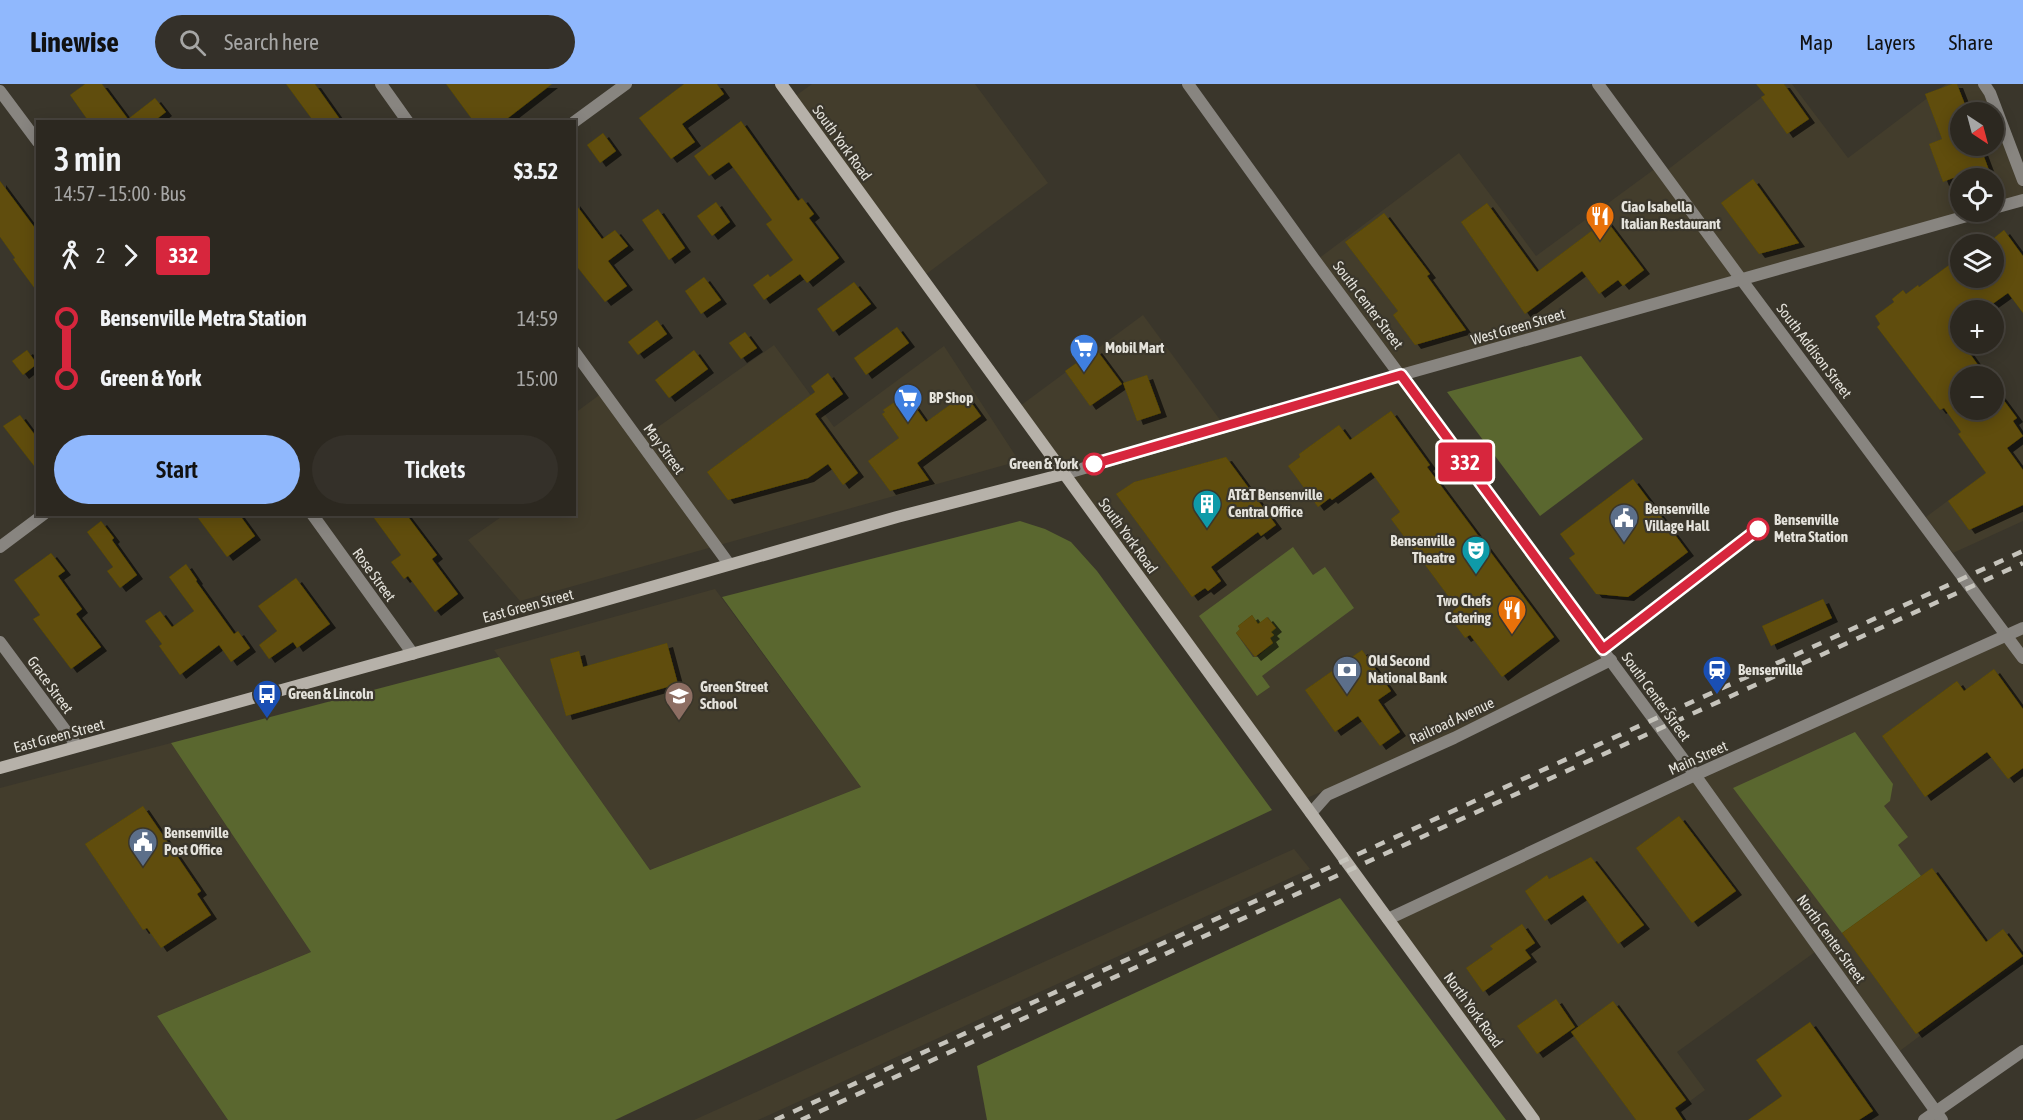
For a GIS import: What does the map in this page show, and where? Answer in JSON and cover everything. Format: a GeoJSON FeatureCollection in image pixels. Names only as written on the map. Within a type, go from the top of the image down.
{"type":"FeatureCollection","features":[{"type":"Feature","properties":{"kind":"main road","name":"South York Road"},"geometry":{"type":"LineString","coordinates":[[781,84],[1388,918]]}},
{"type":"Feature","properties":{"kind":"main road","name":"East Green Street"},"geometry":{"type":"LineString","coordinates":[[0,768],[897,517],[1064,474]]}},
{"type":"Feature","properties":{"kind":"main road","name":"North York Road"},"geometry":{"type":"LineString","coordinates":[[1388,918],[1534,1120]]}},
{"type":"Feature","properties":{"kind":"street"},"geometry":{"type":"LineString","coordinates":[[381,84],[407,120]]}},
{"type":"Feature","properties":{"kind":"street"},"geometry":{"type":"LineString","coordinates":[[576,121],[626,84]]}},
{"type":"Feature","properties":{"kind":"street","name":"South Center Street"},"geometry":{"type":"LineString","coordinates":[[1188,84],[1695,775]]}},
{"type":"Feature","properties":{"kind":"street","name":"South Addison Street"},"geometry":{"type":"LineString","coordinates":[[1598,84],[2023,658]]}},
{"type":"Feature","properties":{"kind":"street"},"geometry":{"type":"LineString","coordinates":[[1984,84],[1990,93],[2023,180]]}},
{"type":"Feature","properties":{"kind":"street"},"geometry":{"type":"LineString","coordinates":[[0,91],[36,139]]}},
{"type":"Feature","properties":{"kind":"street"},"geometry":{"type":"LineString","coordinates":[[2004,205],[2023,200]]}},
{"type":"Feature","properties":{"kind":"street","name":"West Green Street"},"geometry":{"type":"LineString","coordinates":[[1064,474],[1401,375],[1950,221]]}},
{"type":"Feature","properties":{"kind":"street","name":"May Street"},"geometry":{"type":"LineString","coordinates":[[576,354],[729,564]]}},
{"type":"Feature","properties":{"kind":"street"},"geometry":{"type":"LineString","coordinates":[[0,547],[41,516]]}},
{"type":"Feature","properties":{"kind":"street","name":"Rose Street"},"geometry":{"type":"LineString","coordinates":[[313,516],[412,654]]}},
{"type":"Feature","properties":{"kind":"street","name":"Main Street"},"geometry":{"type":"LineString","coordinates":[[1388,918],[1695,775],[2023,628]]}},
{"type":"Feature","properties":{"kind":"street","name":"Grace Street"},"geometry":{"type":"LineString","coordinates":[[0,642],[77,746]]}},
{"type":"Feature","properties":{"kind":"street","name":"Railroad Avenue"},"geometry":{"type":"LineString","coordinates":[[1311,813],[1327,795],[1454,738],[1611,660]]}},
{"type":"Feature","properties":{"kind":"street","name":"North Center Street"},"geometry":{"type":"LineString","coordinates":[[1695,775],[1939,1116]]}},
{"type":"Feature","properties":{"kind":"street"},"geometry":{"type":"LineString","coordinates":[[1924,1120],[1939,1116],[2023,1051]]}},
{"type":"Feature","properties":{"kind":"shaded area"},"geometry":{"type":"Polygon","coordinates":[[[812,84],[975,84],[1048,183],[925,275],[794,97],[812,84]]]}},
{"type":"Feature","properties":{"kind":"shaded area"},"geometry":{"type":"Polygon","coordinates":[[[1779,84],[1792,84],[1848,158],[1946,84],[1980,84],[1990,102],[1950,102],[1950,156],[2004,156],[2004,139],[2023,189],[2023,197],[2004,202],[2004,168],[1950,168],[1950,218],[1742,276],[1666,171],[1779,84]]]}},
{"type":"Feature","properties":{"kind":"shaded area"},"geometry":{"type":"Polygon","coordinates":[[[1459,153],[1536,256],[1656,168],[1736,278],[1402,371],[1318,259],[1459,153]]]}},
{"type":"Feature","properties":{"kind":"shaded area"},"geometry":{"type":"Polygon","coordinates":[[[1143,315],[1223,424],[1065,469],[1020,406],[1143,315]]]}},
{"type":"Feature","properties":{"kind":"shaded area"},"geometry":{"type":"Polygon","coordinates":[[[774,345],[834,427],[944,346],[1019,461],[520,601],[468,540],[503,516],[576,516],[576,412],[606,390],[641,439],[774,345]]]}},
{"type":"Feature","properties":{"kind":"shaded area"},"geometry":{"type":"Polygon","coordinates":[[[1399,381],[1609,665],[1307,798],[1072,475],[1399,381]]]}},
{"type":"Feature","properties":{"kind":"shaded area"},"geometry":{"type":"Polygon","coordinates":[[[2023,445],[2023,521],[1953,553],[1926,517],[2023,445]]]}},
{"type":"Feature","properties":{"kind":"shaded area","name":"Green Street School"},"geometry":{"type":"Polygon","coordinates":[[[715,589],[861,787],[650,870],[494,650],[715,589]]]}},
{"type":"Feature","properties":{"kind":"shaded area"},"geometry":{"type":"Polygon","coordinates":[[[2023,632],[2023,959],[1897,1053],[1822,947],[1677,1052],[1705,1090],[1664,1120],[1540,1120],[1393,920],[2023,632]]]}},
{"type":"Feature","properties":{"kind":"shaded area"},"geometry":{"type":"Polygon","coordinates":[[[171,743],[311,952],[157,1016],[228,1120],[0,1120],[0,788],[171,743]]]}},
{"type":"Feature","properties":{"kind":"shaded area"},"geometry":{"type":"Polygon","coordinates":[[[1294,849],[1310,869],[758,1120],[694,1120],[1294,849]]]}},
{"type":"Feature","properties":{"kind":"green space"},"geometry":{"type":"Polygon","coordinates":[[[1581,356],[1643,439],[1540,516],[1447,392],[1581,356]]]}},
{"type":"Feature","properties":{"kind":"green space"},"geometry":{"type":"Polygon","coordinates":[[[1020,521],[1045,529],[1071,542],[1097,571],[1272,810],[615,1120],[228,1120],[157,1016],[311,952],[171,743],[499,657],[650,870],[861,787],[722,597],[1020,521]]]}},
{"type":"Feature","properties":{"kind":"green space"},"geometry":{"type":"Polygon","coordinates":[[[1293,547],[1313,575],[1325,567],[1354,608],[1262,676],[1270,687],[1257,696],[1199,616],[1293,547]],[[1252,615],[1238,626],[1240,629],[1236,633],[1253,657],[1257,657],[1273,643],[1270,638],[1273,635],[1271,632],[1276,628],[1268,617],[1258,624],[1252,615]]]}},
{"type":"Feature","properties":{"kind":"green space"},"geometry":{"type":"Polygon","coordinates":[[[1855,732],[1893,784],[1890,801],[1884,806],[1908,837],[1898,845],[1921,876],[1842,933],[1733,788],[1855,732]]]}},
{"type":"Feature","properties":{"kind":"green space"},"geometry":{"type":"Polygon","coordinates":[[[1340,898],[1506,1120],[987,1120],[977,1066],[1340,898]]]}},
{"type":"Feature","properties":{"kind":"building"},"geometry":{"type":"Polygon","coordinates":[[[85,84],[102,84],[128,119],[155,98],[166,112],[156,120],[88,120],[70,95],[85,84]]]}},
{"type":"Feature","properties":{"kind":"building"},"geometry":{"type":"Polygon","coordinates":[[[286,84],[315,84],[341,120],[313,120],[286,84]]]}},
{"type":"Feature","properties":{"kind":"building"},"geometry":{"type":"Polygon","coordinates":[[[446,84],[552,84],[506,120],[473,120],[446,84]]]}},
{"type":"Feature","properties":{"kind":"building"},"geometry":{"type":"Polygon","coordinates":[[[684,84],[717,84],[724,94],[682,124],[695,142],[671,159],[639,118],[684,84]]]}},
{"type":"Feature","properties":{"kind":"building"},"geometry":{"type":"Polygon","coordinates":[[[1756,84],[1784,84],[1809,119],[1787,134],[1761,97],[1765,95],[1756,84]]]}},
{"type":"Feature","properties":{"kind":"building"},"geometry":{"type":"Polygon","coordinates":[[[1957,84],[1964,102],[1950,102],[1950,156],[1984,156],[1988,168],[1950,168],[1950,179],[1943,182],[1929,144],[1942,139],[1925,94],[1957,84]]]}},
{"type":"Feature","properties":{"kind":"building"},"geometry":{"type":"Polygon","coordinates":[[[741,121],[798,201],[802,198],[814,214],[809,218],[839,258],[807,283],[800,274],[764,300],[753,285],[768,274],[770,277],[793,260],[766,224],[772,220],[729,162],[709,176],[694,156],[741,121]]]}},
{"type":"Feature","properties":{"kind":"building"},"geometry":{"type":"Polygon","coordinates":[[[603,133],[616,151],[600,163],[587,145],[603,133]]]}},
{"type":"Feature","properties":{"kind":"building"},"geometry":{"type":"Polygon","coordinates":[[[1753,179],[1799,243],[1759,254],[1721,203],[1753,179]]]}},
{"type":"Feature","properties":{"kind":"building"},"geometry":{"type":"Polygon","coordinates":[[[0,181],[36,229],[36,290],[13,259],[15,258],[0,237],[0,181]]]}},
{"type":"Feature","properties":{"kind":"building"},"geometry":{"type":"Polygon","coordinates":[[[716,202],[730,222],[712,236],[697,216],[716,202]]]}},
{"type":"Feature","properties":{"kind":"building"},"geometry":{"type":"Polygon","coordinates":[[[1487,203],[1537,272],[1606,220],[1644,270],[1623,286],[1618,280],[1599,294],[1582,271],[1525,314],[1461,222],[1487,203]]]}},
{"type":"Feature","properties":{"kind":"building"},"geometry":{"type":"Polygon","coordinates":[[[576,205],[602,239],[615,230],[628,246],[608,261],[627,286],[605,302],[576,266],[576,205]]]}},
{"type":"Feature","properties":{"kind":"building"},"geometry":{"type":"Polygon","coordinates":[[[658,209],[685,248],[669,260],[642,220],[658,209]]]}},
{"type":"Feature","properties":{"kind":"building"},"geometry":{"type":"Polygon","coordinates":[[[1384,213],[1430,274],[1427,276],[1466,330],[1415,345],[1393,315],[1398,311],[1345,242],[1384,213]]]}},
{"type":"Feature","properties":{"kind":"building"},"geometry":{"type":"Polygon","coordinates":[[[2004,230],[2023,256],[2023,313],[2008,293],[1998,300],[1950,300],[1950,354],[1970,354],[1979,366],[1950,366],[1950,416],[1944,408],[1940,410],[1877,327],[1880,324],[1875,316],[1894,302],[1892,299],[1903,290],[1906,294],[1918,285],[1919,287],[1950,264],[1950,288],[2004,288],[2004,234],[1999,234],[2004,230]]]}},
{"type":"Feature","properties":{"kind":"building"},"geometry":{"type":"Polygon","coordinates":[[[704,277],[721,300],[701,314],[685,291],[704,277]]]}},
{"type":"Feature","properties":{"kind":"building"},"geometry":{"type":"Polygon","coordinates":[[[854,282],[871,304],[833,332],[817,309],[854,282]]]}},
{"type":"Feature","properties":{"kind":"building"},"geometry":{"type":"Polygon","coordinates":[[[657,320],[667,334],[638,355],[628,342],[657,320]]]}},
{"type":"Feature","properties":{"kind":"building"},"geometry":{"type":"Polygon","coordinates":[[[897,327],[909,343],[866,375],[854,358],[897,327]]]}},
{"type":"Feature","properties":{"kind":"building"},"geometry":{"type":"Polygon","coordinates":[[[745,332],[757,348],[741,359],[729,343],[745,332]]]}},
{"type":"Feature","properties":{"kind":"building","name":"Mobil Mart"},"geometry":{"type":"Polygon","coordinates":[[[1096,349],[1122,384],[1090,406],[1065,371],[1096,349]]]}},
{"type":"Feature","properties":{"kind":"building"},"geometry":{"type":"Polygon","coordinates":[[[27,350],[36,365],[23,375],[12,361],[27,350]]]}},
{"type":"Feature","properties":{"kind":"building"},"geometry":{"type":"Polygon","coordinates":[[[694,350],[708,369],[669,398],[655,380],[694,350]]]}},
{"type":"Feature","properties":{"kind":"building"},"geometry":{"type":"Polygon","coordinates":[[[828,373],[843,394],[815,414],[858,473],[843,485],[828,464],[808,478],[728,500],[707,472],[815,392],[811,386],[828,373]]]}},
{"type":"Feature","properties":{"kind":"building"},"geometry":{"type":"Polygon","coordinates":[[[1147,375],[1161,413],[1137,421],[1123,383],[1147,375]]]}},
{"type":"Feature","properties":{"kind":"building"},"geometry":{"type":"Polygon","coordinates":[[[906,394],[926,422],[965,394],[981,416],[917,463],[929,480],[890,491],[868,461],[899,438],[882,414],[885,412],[883,410],[906,394]]]}},
{"type":"Feature","properties":{"kind":"building"},"geometry":{"type":"Polygon","coordinates":[[[2004,400],[2017,418],[2013,421],[2023,436],[2007,448],[2023,470],[2023,505],[1969,530],[1948,501],[1986,473],[1958,434],[1961,432],[1952,420],[2004,420],[2004,400]]]}},
{"type":"Feature","properties":{"kind":"building"},"geometry":{"type":"Polygon","coordinates":[[[1391,411],[1430,465],[1427,467],[1554,637],[1502,677],[1470,635],[1465,638],[1448,615],[1457,608],[1391,519],[1400,512],[1371,472],[1332,500],[1330,498],[1318,507],[1288,466],[1300,457],[1299,454],[1339,425],[1350,440],[1391,411]]]}},
{"type":"Feature","properties":{"kind":"building"},"geometry":{"type":"Polygon","coordinates":[[[20,415],[36,436],[36,468],[3,426],[20,415]]]}},
{"type":"Feature","properties":{"kind":"building","name":"AT&T Bensenville Central Office"},"geometry":{"type":"Polygon","coordinates":[[[1226,457],[1276,525],[1261,536],[1258,532],[1211,567],[1221,581],[1208,591],[1205,588],[1192,597],[1116,494],[1134,482],[1226,457]]]}},
{"type":"Feature","properties":{"kind":"building","name":"Bensenville Village Hall"},"geometry":{"type":"Polygon","coordinates":[[[1633,479],[1688,552],[1628,597],[1596,594],[1569,558],[1575,554],[1560,534],[1633,479]]]}},
{"type":"Feature","properties":{"kind":"building"},"geometry":{"type":"Polygon","coordinates":[[[196,516],[240,516],[255,536],[227,557],[196,516]]]}},
{"type":"Feature","properties":{"kind":"building"},"geometry":{"type":"Polygon","coordinates":[[[372,516],[408,516],[437,555],[432,559],[458,594],[435,612],[408,576],[404,579],[391,562],[401,555],[372,516]]]}},
{"type":"Feature","properties":{"kind":"building"},"geometry":{"type":"Polygon","coordinates":[[[101,521],[137,575],[120,588],[107,571],[113,567],[87,532],[101,521]]]}},
{"type":"Feature","properties":{"kind":"building"},"geometry":{"type":"Polygon","coordinates":[[[51,553],[65,571],[58,576],[82,609],[76,614],[101,647],[71,669],[33,619],[40,615],[14,580],[51,553]]]}},
{"type":"Feature","properties":{"kind":"building"},"geometry":{"type":"Polygon","coordinates":[[[186,564],[234,634],[238,631],[250,648],[231,662],[219,645],[180,675],[159,646],[162,644],[145,621],[160,611],[172,627],[194,611],[169,577],[186,564]]]}},
{"type":"Feature","properties":{"kind":"building"},"geometry":{"type":"Polygon","coordinates":[[[296,578],[330,624],[297,648],[293,642],[269,659],[259,645],[277,631],[258,606],[296,578]]]}},
{"type":"Feature","properties":{"kind":"building","name":"Bensenville"},"geometry":{"type":"Polygon","coordinates":[[[1823,599],[1832,618],[1771,646],[1762,626],[1823,599]]]}},
{"type":"Feature","properties":{"kind":"building"},"geometry":{"type":"Polygon","coordinates":[[[1252,615],[1258,624],[1267,617],[1276,628],[1271,632],[1274,635],[1270,638],[1273,643],[1255,657],[1236,633],[1240,629],[1238,626],[1252,615]]]}},
{"type":"Feature","properties":{"kind":"building"},"geometry":{"type":"Polygon","coordinates":[[[667,643],[678,684],[566,716],[550,659],[579,651],[583,667],[667,643]]]}},
{"type":"Feature","properties":{"kind":"building","name":"Old Second National Bank"},"geometry":{"type":"Polygon","coordinates":[[[1362,650],[1391,691],[1378,700],[1400,732],[1380,746],[1358,716],[1335,732],[1305,690],[1362,650]]]}},
{"type":"Feature","properties":{"kind":"building"},"geometry":{"type":"Polygon","coordinates":[[[1994,669],[2023,709],[2023,768],[2008,779],[1987,752],[1925,797],[1882,736],[1957,681],[1964,691],[1994,669]]]}},
{"type":"Feature","properties":{"kind":"building","name":"Bensenville Post Office"},"geometry":{"type":"Polygon","coordinates":[[[143,806],[201,891],[197,894],[211,915],[161,948],[147,928],[143,930],[85,844],[143,806]]]}},
{"type":"Feature","properties":{"kind":"building"},"geometry":{"type":"Polygon","coordinates":[[[1679,816],[1736,891],[1692,923],[1636,848],[1679,816]]]}},
{"type":"Feature","properties":{"kind":"building"},"geometry":{"type":"Polygon","coordinates":[[[1591,857],[1644,925],[1618,944],[1583,895],[1545,921],[1525,891],[1547,875],[1549,879],[1591,857]]]}},
{"type":"Feature","properties":{"kind":"building"},"geometry":{"type":"Polygon","coordinates":[[[1932,868],[1986,942],[2003,929],[2023,956],[1916,1034],[1842,933],[1932,868]]]}},
{"type":"Feature","properties":{"kind":"building"},"geometry":{"type":"Polygon","coordinates":[[[1522,924],[1535,943],[1525,950],[1531,958],[1483,992],[1466,968],[1493,949],[1490,946],[1522,924]]]}},
{"type":"Feature","properties":{"kind":"building"},"geometry":{"type":"Polygon","coordinates":[[[1556,999],[1575,1027],[1537,1054],[1517,1026],[1556,999]]]}},
{"type":"Feature","properties":{"kind":"building"},"geometry":{"type":"Polygon","coordinates":[[[1613,1001],[1686,1100],[1675,1108],[1683,1120],[1636,1120],[1571,1032],[1613,1001]]]}},
{"type":"Feature","properties":{"kind":"building"},"geometry":{"type":"Polygon","coordinates":[[[1810,1022],[1873,1111],[1859,1120],[1748,1120],[1782,1096],[1756,1060],[1810,1022]]]}},
{"type":"Feature","properties":{"kind":"railway"},"geometry":{"type":"LineString","coordinates":[[775,1120],[2023,551]]}},
{"type":"Feature","properties":{"kind":"railway"},"geometry":{"type":"LineString","coordinates":[[801,1120],[2023,563]]}},
{"type":"Feature","properties":{"kind":"bus line","name":"332"},"geometry":{"type":"LineString","coordinates":[[1094,464],[1401,375],[1603,649],[1758,529]]}},
{"type":"Feature","properties":{"kind":"place","name":"Ciao Isabella Italian Restaurant"},"geometry":{"type":"Point","coordinates":[1600,242]}},
{"type":"Feature","properties":{"kind":"place","name":"Mobil Mart"},"geometry":{"type":"Point","coordinates":[1084,374]}},
{"type":"Feature","properties":{"kind":"place","name":"BP Shop"},"geometry":{"type":"Point","coordinates":[908,424]}},
{"type":"Feature","properties":{"kind":"place","name":"Green & York"},"geometry":{"type":"Point","coordinates":[1094,464]}},
{"type":"Feature","properties":{"kind":"place","name":"Bensenville Metra Station"},"geometry":{"type":"Point","coordinates":[1758,529]}},
{"type":"Feature","properties":{"kind":"place","name":"AT&T Bensenville Central Office"},"geometry":{"type":"Point","coordinates":[1207,530]}},
{"type":"Feature","properties":{"kind":"place","name":"Bensenville Village Hall"},"geometry":{"type":"Point","coordinates":[1624,544]}},
{"type":"Feature","properties":{"kind":"place","name":"Bensenville Theatre"},"geometry":{"type":"Point","coordinates":[1476,576]}},
{"type":"Feature","properties":{"kind":"place","name":"Two Chefs Catering"},"geometry":{"type":"Point","coordinates":[1512,636]}},
{"type":"Feature","properties":{"kind":"place","name":"Old Second National Bank"},"geometry":{"type":"Point","coordinates":[1347,696]}},
{"type":"Feature","properties":{"kind":"place","name":"Bensenville"},"geometry":{"type":"Point","coordinates":[1717,696]}},
{"type":"Feature","properties":{"kind":"place","name":"Green & Lincoln"},"geometry":{"type":"Point","coordinates":[267,720]}},
{"type":"Feature","properties":{"kind":"place","name":"Green Street School"},"geometry":{"type":"Point","coordinates":[679,722]}},
{"type":"Feature","properties":{"kind":"place","name":"Bensenville Post Office"},"geometry":{"type":"Point","coordinates":[143,868]}}]}
